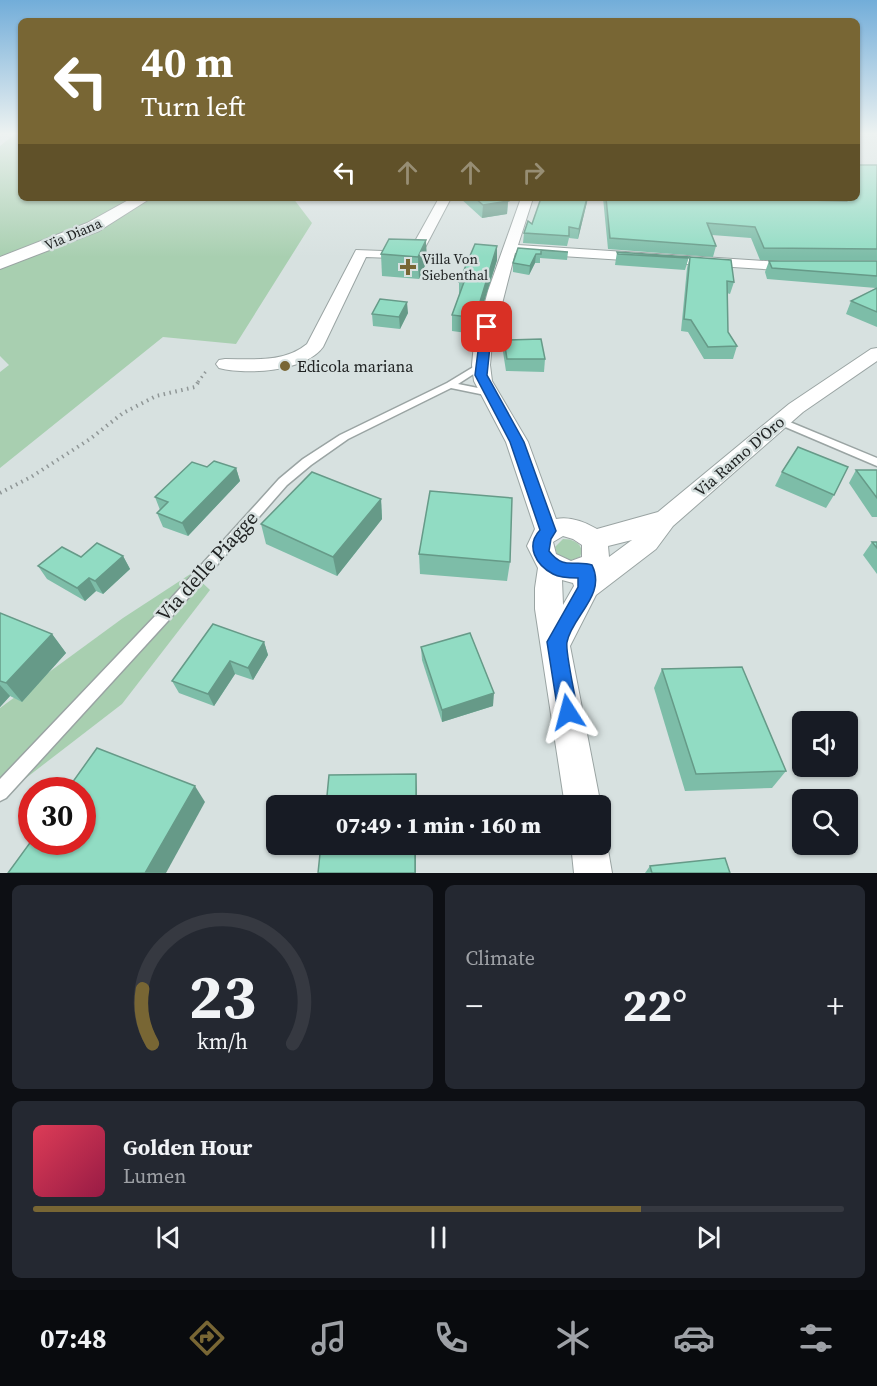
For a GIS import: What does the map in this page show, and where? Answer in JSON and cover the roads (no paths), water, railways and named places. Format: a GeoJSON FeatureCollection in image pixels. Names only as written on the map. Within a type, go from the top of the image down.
{"type":"FeatureCollection","features":[{"type":"Feature","properties":{"kind":"street","name":"Via Diana"},"geometry":{"type":"LineString","coordinates":[[0,263],[93,227],[138,201]]}},
{"type":"Feature","properties":{"kind":"street"},"geometry":{"type":"LineString","coordinates":[[225,364],[290,360],[304,355],[314,347],[361,253],[414,256],[443,201]]}},
{"type":"Feature","properties":{"kind":"street"},"geometry":{"type":"LineString","coordinates":[[526,201],[490,308],[480,366],[482,379],[517,442],[548,531]]}},
{"type":"Feature","properties":{"kind":"street"},"geometry":{"type":"LineString","coordinates":[[510,249],[748,266],[806,267]]}},
{"type":"Feature","properties":{"kind":"street","name":"Via Ramo D'Oro"},"geometry":{"type":"LineString","coordinates":[[590,565],[641,528],[666,519],[796,408],[877,353]]}},
{"type":"Feature","properties":{"kind":"street"},"geometry":{"type":"LineString","coordinates":[[557,642],[590,565],[587,534],[563,527],[548,531],[543,537],[540,551],[551,565],[568,572],[590,565],[620,563],[647,542],[666,519]]}},
{"type":"Feature","properties":{"kind":"street"},"geometry":{"type":"LineString","coordinates":[[551,565],[549,597],[581,795]]}},
{"type":"Feature","properties":{"kind":"street"},"geometry":{"type":"LineString","coordinates":[[591,855],[593,873]]}},
{"type":"Feature","properties":{"kind":"lane","name":"Via delle Piagge"},"geometry":{"type":"LineString","coordinates":[[0,792],[289,476],[344,437],[450,385],[480,366]]}},
{"type":"Feature","properties":{"kind":"lane"},"geometry":{"type":"LineString","coordinates":[[450,385],[490,393]]}},
{"type":"Feature","properties":{"kind":"lane"},"geometry":{"type":"LineString","coordinates":[[780,421],[877,462]]}},
{"type":"Feature","properties":{"kind":"place","name":"Villa Von Siebenthal"},"geometry":{"type":"Point","coordinates":[408,267]}},
{"type":"Feature","properties":{"kind":"place","name":"Edicola mariana"},"geometry":{"type":"Point","coordinates":[285,366]}}]}
